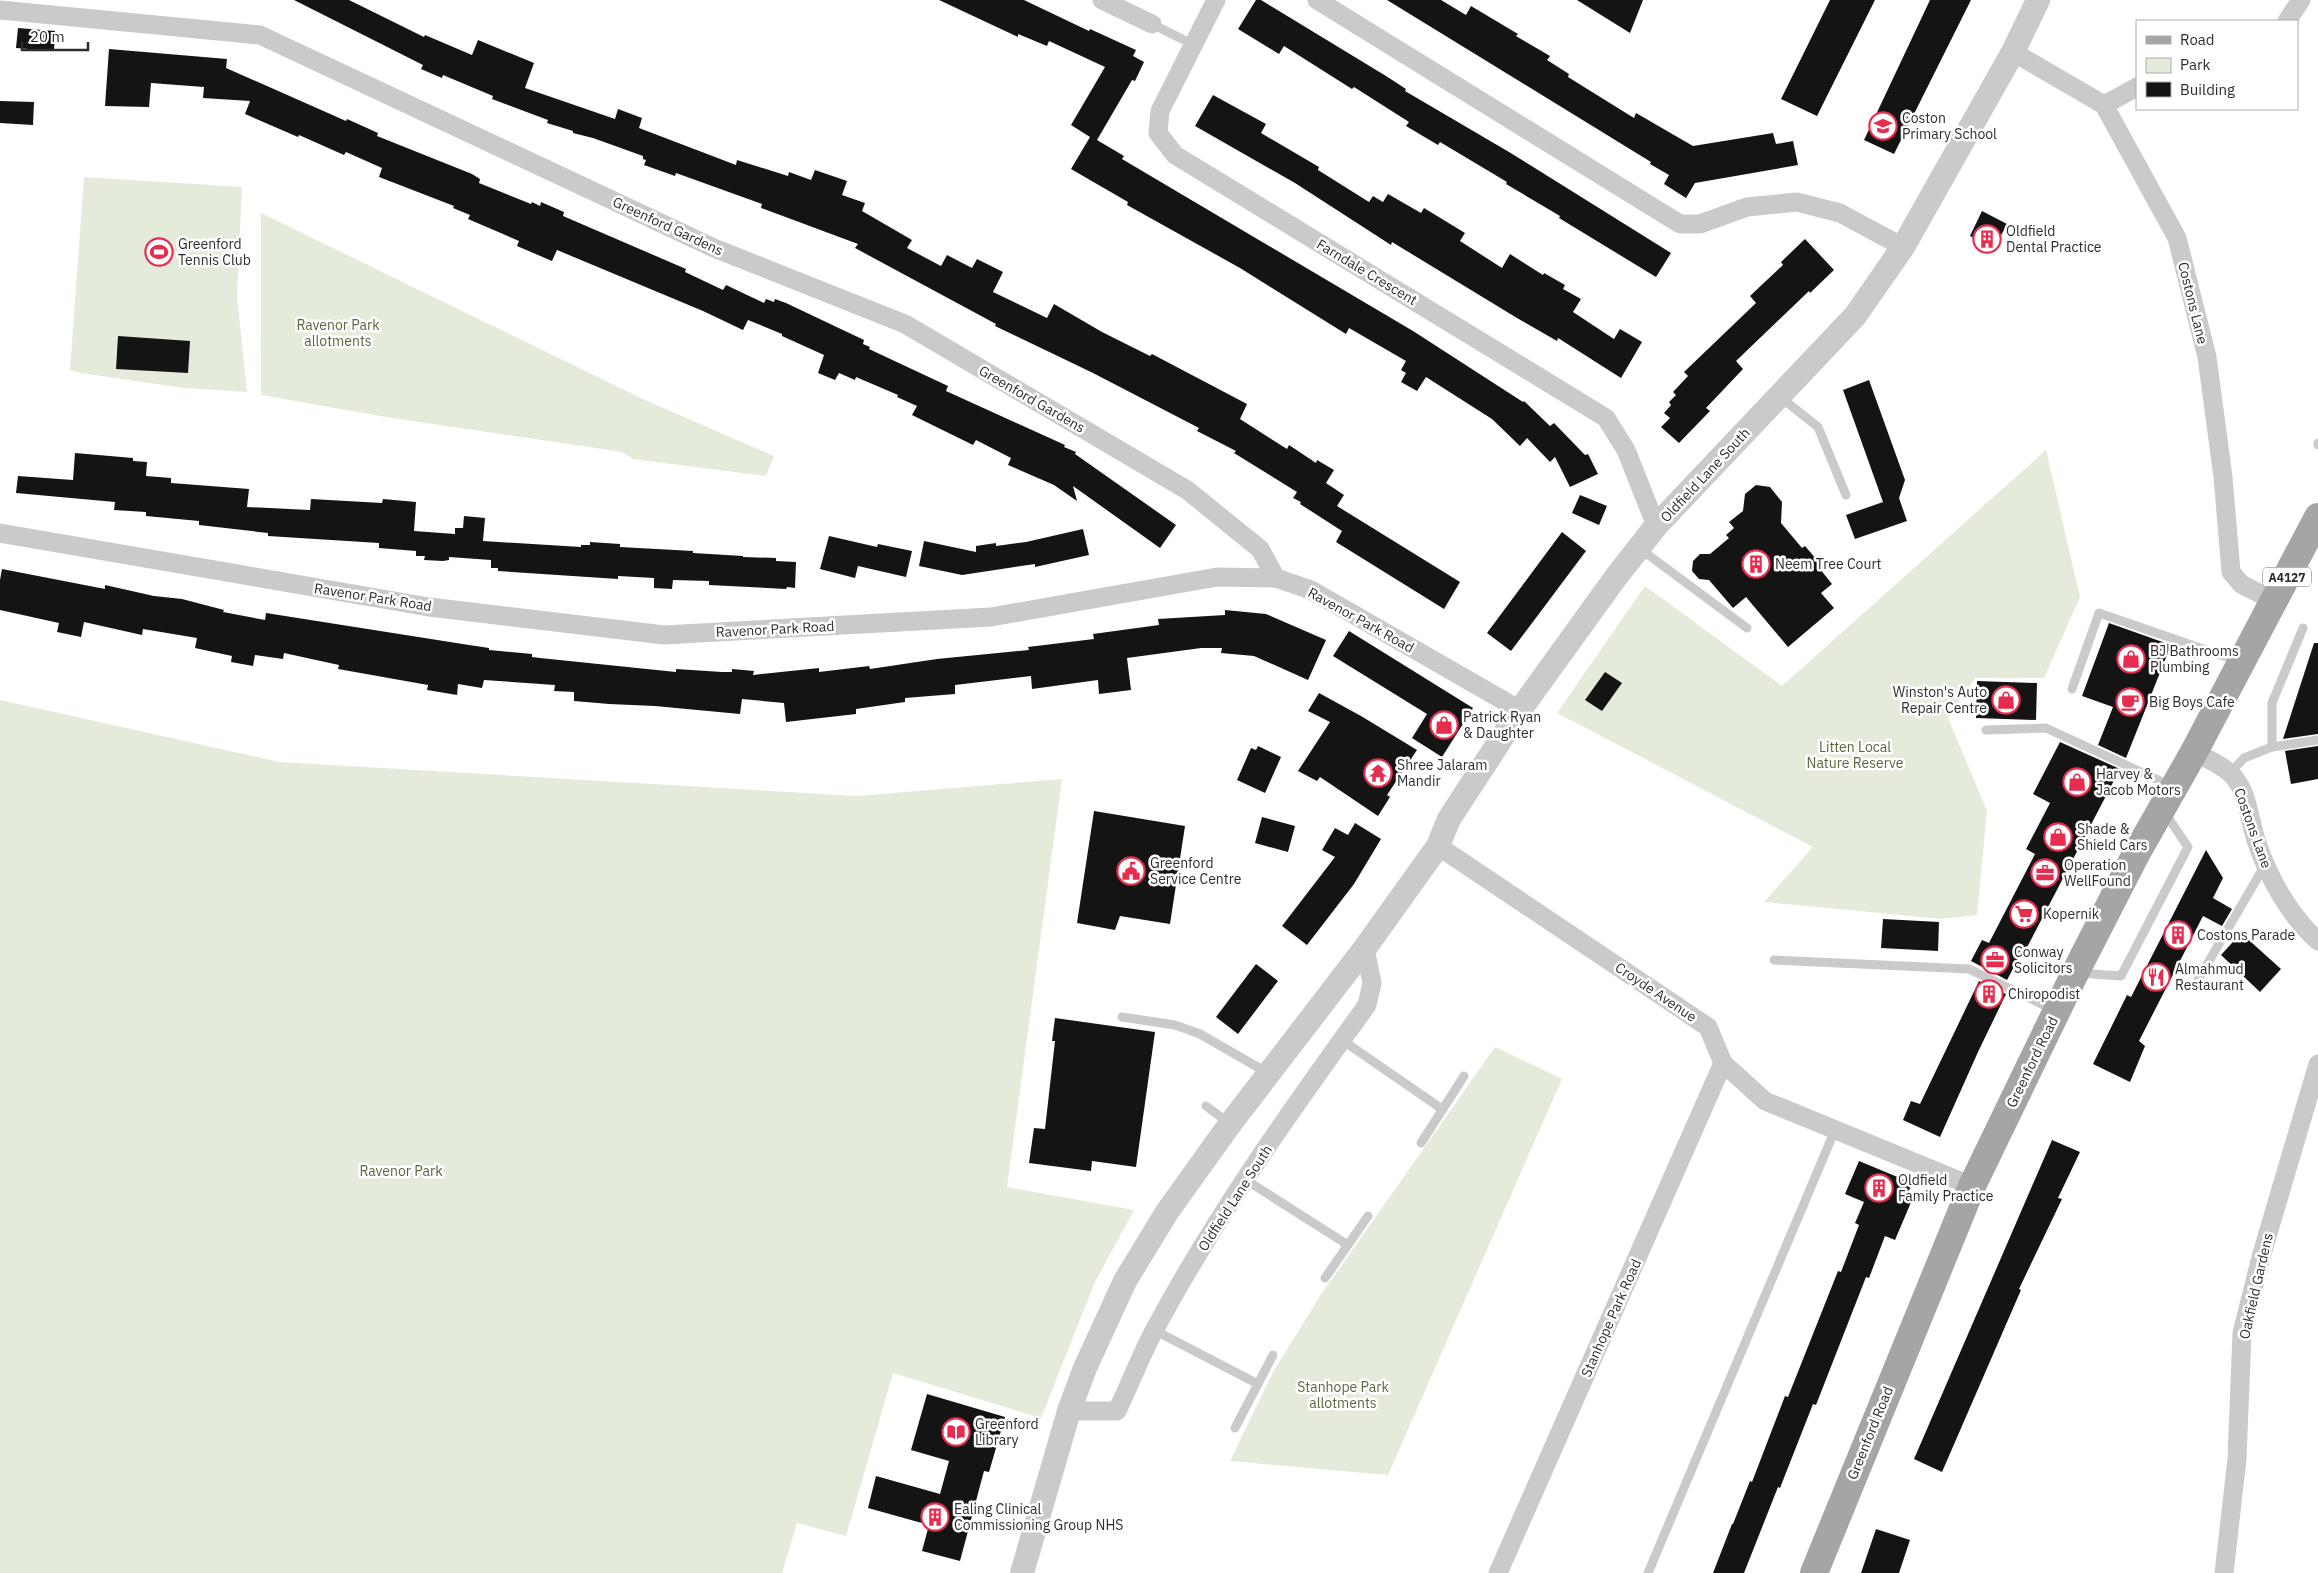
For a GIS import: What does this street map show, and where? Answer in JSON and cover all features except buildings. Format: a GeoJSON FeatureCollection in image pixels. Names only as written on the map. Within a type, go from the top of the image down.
{"type":"FeatureCollection","features":[{"type":"Feature","properties":{"kind":"main road","name":"Greenford Road"},"geometry":{"type":"LineString","coordinates":[[1814,1573],[1972,1186],[2075,973],[2318,517]]}},
{"type":"Feature","properties":{"kind":"street"},"geometry":{"type":"LineString","coordinates":[[1102,0],[1152,24]]}},
{"type":"Feature","properties":{"kind":"street","name":"Farndale Crescent"},"geometry":{"type":"LineString","coordinates":[[1216,0],[1192,44],[1160,111],[1158,133],[1175,155],[1606,418],[1626,450],[1656,526]]}},
{"type":"Feature","properties":{"kind":"street"},"geometry":{"type":"LineString","coordinates":[[1317,0],[1680,224],[1700,224],[1747,207],[1797,202],[1840,213],[1903,247]]}},
{"type":"Feature","properties":{"kind":"street","name":"Oldfield Lane South"},"geometry":{"type":"LineString","coordinates":[[1022,1573],[1069,1411],[1085,1368],[1125,1281],[1167,1212],[1230,1124],[1365,948],[1438,846],[1449,819],[1520,710],[1639,548],[1656,526],[1855,316],[1903,247],[2013,52],[2038,0]]}},
{"type":"Feature","properties":{"kind":"street"},"geometry":{"type":"LineString","coordinates":[[2288,20],[2301,0]]}},
{"type":"Feature","properties":{"kind":"street","name":"Greenford Gardens"},"geometry":{"type":"LineString","coordinates":[[0,10],[260,35],[714,248],[905,324],[1187,490],[1260,549],[1276,578]]}},
{"type":"Feature","properties":{"kind":"street"},"geometry":{"type":"LineString","coordinates":[[2013,52],[2104,105],[2136,88]]}},
{"type":"Feature","properties":{"kind":"street","name":"Costons Lane"},"geometry":{"type":"LineString","coordinates":[[2104,105],[2176,238],[2207,357],[2223,477],[2231,572],[2241,584],[2274,601]]}},
{"type":"Feature","properties":{"kind":"street","name":"Ravenor Park Road"},"geometry":{"type":"LineString","coordinates":[[0,533],[429,607],[664,635],[991,617],[1217,577],[1276,578],[1311,590],[1520,710]]}},
{"type":"Feature","properties":{"kind":"street","name":"Costons Lane"},"geometry":{"type":"LineString","coordinates":[[2194,752],[2230,773],[2243,792],[2265,865],[2284,900],[2318,940]]}},
{"type":"Feature","properties":{"kind":"street","name":"Croyde Avenue"},"geometry":{"type":"LineString","coordinates":[[1438,846],[1708,1027],[1723,1064],[1765,1101],[1972,1186]]}},
{"type":"Feature","properties":{"kind":"street","name":"Oldfield Lane South"},"geometry":{"type":"LineString","coordinates":[[1069,1411],[1117,1412],[1154,1330],[1190,1267],[1246,1180],[1368,1005],[1372,983],[1365,948]]}},
{"type":"Feature","properties":{"kind":"street","name":"Stanhope Park Road"},"geometry":{"type":"LineString","coordinates":[[1498,1573],[1723,1064]]}},
{"type":"Feature","properties":{"kind":"street","name":"Oakfield Gardens"},"geometry":{"type":"LineString","coordinates":[[2224,1573],[2238,1459],[2242,1332],[2261,1257],[2318,1064]]}},
{"type":"Feature","properties":{"kind":"lane"},"geometry":{"type":"LineString","coordinates":[[1152,24],[1192,44]]}},
{"type":"Feature","properties":{"kind":"lane"},"geometry":{"type":"LineString","coordinates":[[1779,396],[1818,427],[1846,495]]}},
{"type":"Feature","properties":{"kind":"lane"},"geometry":{"type":"LineString","coordinates":[[1639,548],[1747,628]]}},
{"type":"Feature","properties":{"kind":"lane"},"geometry":{"type":"LineString","coordinates":[[2072,689],[2099,613],[2241,662]]}},
{"type":"Feature","properties":{"kind":"lane"},"geometry":{"type":"LineString","coordinates":[[2272,747],[2272,703],[2303,628]]}},
{"type":"Feature","properties":{"kind":"lane"},"geometry":{"type":"LineString","coordinates":[[1986,730],[2046,728],[2168,798],[2188,847],[2121,976],[2075,973]]}},
{"type":"Feature","properties":{"kind":"lane"},"geometry":{"type":"LineString","coordinates":[[2230,773],[2244,758],[2272,747],[2318,740]]}},
{"type":"Feature","properties":{"kind":"lane"},"geometry":{"type":"LineString","coordinates":[[2195,985],[2265,865]]}},
{"type":"Feature","properties":{"kind":"lane"},"geometry":{"type":"LineString","coordinates":[[1774,960],[1969,969],[2057,1012]]}},
{"type":"Feature","properties":{"kind":"lane"},"geometry":{"type":"LineString","coordinates":[[1122,1017],[1175,1025],[1200,1034],[1269,1073]]}},
{"type":"Feature","properties":{"kind":"lane"},"geometry":{"type":"LineString","coordinates":[[1342,1040],[1442,1109]]}},
{"type":"Feature","properties":{"kind":"lane"},"geometry":{"type":"LineString","coordinates":[[1421,1143],[1464,1076]]}},
{"type":"Feature","properties":{"kind":"lane"},"geometry":{"type":"LineString","coordinates":[[1206,1106],[1230,1124]]}},
{"type":"Feature","properties":{"kind":"lane"},"geometry":{"type":"LineString","coordinates":[[1648,1573],[1835,1130]]}},
{"type":"Feature","properties":{"kind":"lane"},"geometry":{"type":"LineString","coordinates":[[1246,1180],[1348,1245]]}},
{"type":"Feature","properties":{"kind":"lane"},"geometry":{"type":"LineString","coordinates":[[1325,1278],[1368,1216]]}},
{"type":"Feature","properties":{"kind":"lane"},"geometry":{"type":"LineString","coordinates":[[1154,1330],[1258,1384]]}},
{"type":"Feature","properties":{"kind":"lane"},"geometry":{"type":"LineString","coordinates":[[1235,1428],[1272,1355]]}},
{"type":"Feature","properties":{"kind":"green space","name":"Greenford Tennis Club"},"geometry":{"type":"Polygon","coordinates":[[[84,177],[242,187],[237,297],[247,392],[184,388],[70,370],[84,177]]]}},
{"type":"Feature","properties":{"kind":"green space","name":"Ravenor Park allotments"},"geometry":{"type":"Polygon","coordinates":[[[261,213],[645,400],[774,456],[766,476],[633,459],[622,452],[386,417],[261,395],[261,213]]]}},
{"type":"Feature","properties":{"kind":"green space","name":"Litten Local Nature Reserve"},"geometry":{"type":"Polygon","coordinates":[[[2046,450],[2080,597],[2044,678],[1975,678],[1948,718],[1987,811],[1977,915],[1941,919],[1764,902],[1813,847],[1557,713],[1645,586],[1782,686],[2046,450]]]}},
{"type":"Feature","properties":{"kind":"green space","name":"Ravenor Park"},"geometry":{"type":"Polygon","coordinates":[[[0,700],[280,762],[856,796],[1062,779],[1007,1187],[1134,1210],[1095,1282],[1041,1418],[893,1373],[846,1536],[797,1523],[782,1573],[0,1573],[0,700]]]}},
{"type":"Feature","properties":{"kind":"green space","name":"Stanhope Park allotments"},"geometry":{"type":"Polygon","coordinates":[[[1495,1047],[1562,1079],[1388,1475],[1230,1461],[1273,1372],[1320,1296],[1495,1047]]]}},
{"type":"Feature","properties":{"kind":"place","name":"Coston Primary School"},"geometry":{"type":"Point","coordinates":[1883,126]}},
{"type":"Feature","properties":{"kind":"place","name":"Oldfield Dental Practice"},"geometry":{"type":"Point","coordinates":[1987,239]}},
{"type":"Feature","properties":{"kind":"place","name":"Greenford Tennis Club"},"geometry":{"type":"Point","coordinates":[159,252]}},
{"type":"Feature","properties":{"kind":"place","name":"Neem Tree Court"},"geometry":{"type":"Point","coordinates":[1756,564]}},
{"type":"Feature","properties":{"kind":"place","name":"BJ Bathrooms Plumbing"},"geometry":{"type":"Point","coordinates":[2131,659]}},
{"type":"Feature","properties":{"kind":"place","name":"Winston's Auto Repair Centre"},"geometry":{"type":"Point","coordinates":[2006,700]}},
{"type":"Feature","properties":{"kind":"place","name":"Big Boys Cafe"},"geometry":{"type":"Point","coordinates":[2130,702]}},
{"type":"Feature","properties":{"kind":"place","name":"Patrick Ryan & Daughter"},"geometry":{"type":"Point","coordinates":[1444,725]}},
{"type":"Feature","properties":{"kind":"place","name":"Shree Jalaram Mandir"},"geometry":{"type":"Point","coordinates":[1378,773]}},
{"type":"Feature","properties":{"kind":"place","name":"Harvey & Jacob Motors"},"geometry":{"type":"Point","coordinates":[2077,782]}},
{"type":"Feature","properties":{"kind":"place","name":"Shade & Shield Cars"},"geometry":{"type":"Point","coordinates":[2058,837]}},
{"type":"Feature","properties":{"kind":"place","name":"Greenford Service Centre"},"geometry":{"type":"Point","coordinates":[1131,871]}},
{"type":"Feature","properties":{"kind":"place","name":"Operation WellFound"},"geometry":{"type":"Point","coordinates":[2045,873]}},
{"type":"Feature","properties":{"kind":"place","name":"Kopernik"},"geometry":{"type":"Point","coordinates":[2024,914]}},
{"type":"Feature","properties":{"kind":"place","name":"Costons Parade"},"geometry":{"type":"Point","coordinates":[2178,935]}},
{"type":"Feature","properties":{"kind":"place","name":"Conway Solicitors"},"geometry":{"type":"Point","coordinates":[1995,960]}},
{"type":"Feature","properties":{"kind":"place","name":"Almahmud Restaurant"},"geometry":{"type":"Point","coordinates":[2156,977]}},
{"type":"Feature","properties":{"kind":"place","name":"Chiropodist"},"geometry":{"type":"Point","coordinates":[1989,994]}},
{"type":"Feature","properties":{"kind":"place","name":"Oldfield Family Practice"},"geometry":{"type":"Point","coordinates":[1879,1188]}},
{"type":"Feature","properties":{"kind":"place","name":"Greenford Library"},"geometry":{"type":"Point","coordinates":[956,1432]}},
{"type":"Feature","properties":{"kind":"place","name":"Ealing Clinical Commissioning Group NHS"},"geometry":{"type":"Point","coordinates":[935,1517]}}]}
